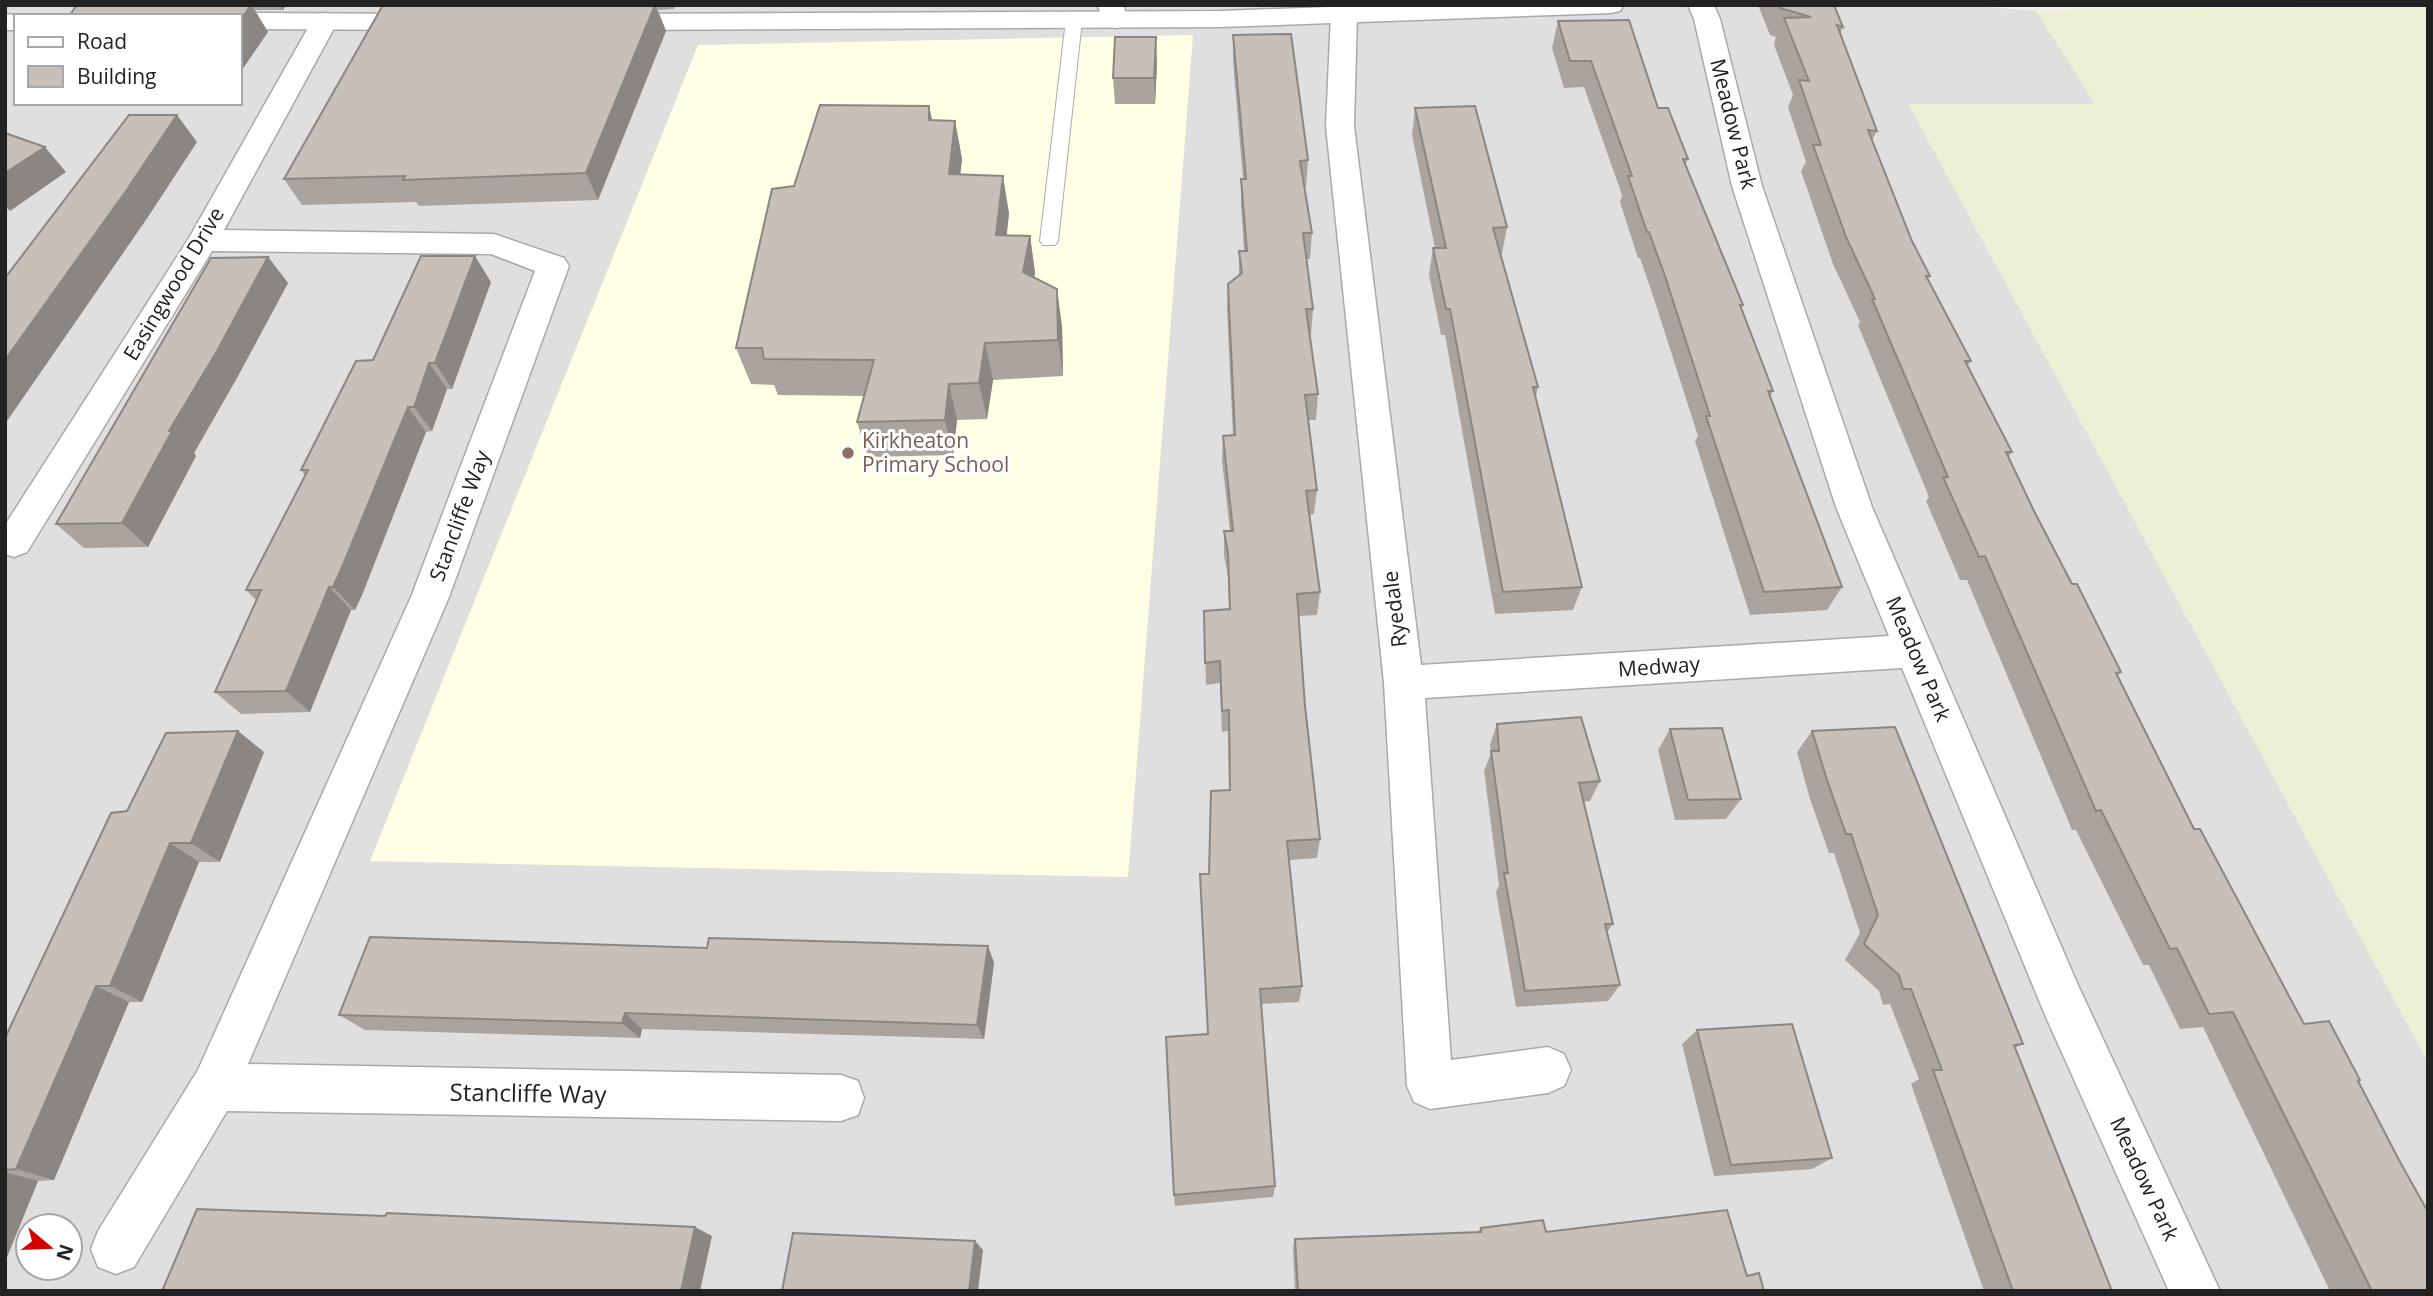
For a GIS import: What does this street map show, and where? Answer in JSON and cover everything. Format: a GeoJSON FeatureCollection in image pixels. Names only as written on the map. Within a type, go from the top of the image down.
{"type":"FeatureCollection","features":[{"type":"Feature","properties":{"kind":"street"},"geometry":{"type":"LineString","coordinates":[[590,22],[1074,20],[1113,12],[1220,19],[1611,5]]}},
{"type":"Feature","properties":{"kind":"street","name":"Meadow Park"},"geometry":{"type":"LineString","coordinates":[[1701,5],[1707,19],[1747,186],[1845,482],[2062,999],[2195,1291]]}},
{"type":"Feature","properties":{"kind":"street","name":"Ryedale"},"geometry":{"type":"LineString","coordinates":[[1344,14],[1340,126],[1404,683],[1430,1086],[1548,1070]]}},
{"type":"Feature","properties":{"kind":"street"},"geometry":{"type":"LineString","coordinates":[[242,21],[451,22]]}},
{"type":"Feature","properties":{"kind":"street","name":"Easingwood Drive"},"geometry":{"type":"LineString","coordinates":[[14,542],[203,240],[325,21]]}},
{"type":"Feature","properties":{"kind":"street","name":"Stancliffe Way"},"geometry":{"type":"LineString","coordinates":[[116,1249],[215,1087],[430,597],[553,266],[494,244],[203,240]]}},
{"type":"Feature","properties":{"kind":"street","name":"Medway"},"geometry":{"type":"LineString","coordinates":[[1404,683],[1915,651]]}},
{"type":"Feature","properties":{"kind":"street","name":"Stancliffe Way"},"geometry":{"type":"LineString","coordinates":[[215,1087],[841,1098]]}},
{"type":"Feature","properties":{"kind":"lane"},"geometry":{"type":"LineString","coordinates":[[1049,241],[1074,20]]}},
{"type":"Feature","properties":{"kind":"shaded area"},"geometry":{"type":"Polygon","coordinates":[[[5,5],[1963,5],[2036,11],[2096,104],[1909,105],[2428,1062],[2428,1291],[5,1291],[5,5]]]}},
{"type":"Feature","properties":{"kind":"shaded area"},"geometry":{"type":"Polygon","coordinates":[[[2428,5],[2428,1062],[1909,104],[2095,104],[2036,11],[2428,5]]]}},
{"type":"Feature","properties":{"kind":"shaded area","name":"Kirkheaton Primary School"},"geometry":{"type":"Polygon","coordinates":[[[1193,35],[1128,877],[370,861],[698,45],[1193,35]]]}},
{"type":"Feature","properties":{"kind":"building"},"geometry":{"type":"Polygon","coordinates":[[[77,5],[251,5],[242,18],[242,14],[70,14],[77,5]]]}},
{"type":"Feature","properties":{"kind":"building"},"geometry":{"type":"Polygon","coordinates":[[[383,5],[655,5],[586,173],[403,180],[405,176],[284,179],[383,5]]]}},
{"type":"Feature","properties":{"kind":"building"},"geometry":{"type":"Polygon","coordinates":[[[1778,5],[1834,5],[1843,27],[1837,25],[1877,131],[1868,130],[1912,241],[1930,276],[1926,276],[1971,361],[1965,361],[2012,452],[2006,452],[2034,511],[2072,584],[2077,584],[2121,672],[2116,673],[2194,829],[2200,829],[2304,1024],[2329,1021],[2428,1212],[2428,1291],[2372,1291],[2233,1012],[2209,1014],[2177,948],[2170,949],[2101,810],[2096,811],[1985,556],[1979,557],[1943,477],[1948,477],[1872,299],[1875,299],[1846,237],[1813,145],[1821,145],[1799,80],[1809,81],[1784,18],[1811,17],[1780,8],[1778,5]]]}},
{"type":"Feature","properties":{"kind":"building"},"geometry":{"type":"Polygon","coordinates":[[[1629,20],[1658,108],[1668,108],[1688,159],[1683,159],[1743,305],[1740,305],[1773,391],[1768,391],[1842,587],[1764,592],[1706,416],[1710,416],[1665,276],[1647,232],[1628,176],[1632,176],[1591,61],[1570,61],[1558,21],[1629,20]]]}},
{"type":"Feature","properties":{"kind":"building"},"geometry":{"type":"Polygon","coordinates":[[[1291,34],[1308,160],[1300,161],[1312,233],[1303,233],[1313,309],[1306,309],[1318,394],[1305,395],[1317,490],[1306,491],[1320,592],[1297,594],[1305,706],[1320,839],[1287,841],[1302,986],[1260,989],[1275,1186],[1174,1195],[1166,1037],[1208,1034],[1200,874],[1209,874],[1211,791],[1230,790],[1229,710],[1222,711],[1220,661],[1205,663],[1204,611],[1230,609],[1228,553],[1224,531],[1233,531],[1223,436],[1235,435],[1228,284],[1242,273],[1239,251],[1247,251],[1241,179],[1246,179],[1233,35],[1291,34]]]}},
{"type":"Feature","properties":{"kind":"building"},"geometry":{"type":"Polygon","coordinates":[[[1115,37],[1156,37],[1154,78],[1113,78],[1115,37]]]}},
{"type":"Feature","properties":{"kind":"building"},"geometry":{"type":"Polygon","coordinates":[[[820,105],[929,106],[929,120],[955,121],[949,174],[1003,176],[996,235],[1030,236],[1023,272],[1057,289],[1058,340],[985,343],[979,383],[949,384],[945,420],[857,422],[874,360],[764,359],[762,348],[736,348],[772,189],[794,186],[820,105]]]}},
{"type":"Feature","properties":{"kind":"building"},"geometry":{"type":"Polygon","coordinates":[[[1475,106],[1507,227],[1493,228],[1538,387],[1533,387],[1582,587],[1503,592],[1450,309],[1446,309],[1433,248],[1446,248],[1415,108],[1475,106]]]}},
{"type":"Feature","properties":{"kind":"building"},"geometry":{"type":"Polygon","coordinates":[[[129,115],[177,115],[5,360],[5,278],[129,115]]]}},
{"type":"Feature","properties":{"kind":"building"},"geometry":{"type":"Polygon","coordinates":[[[5,133],[45,147],[5,173],[5,133]]]}},
{"type":"Feature","properties":{"kind":"building"},"geometry":{"type":"Polygon","coordinates":[[[421,256],[475,256],[435,363],[429,363],[414,407],[408,407],[340,572],[333,587],[329,587],[286,691],[215,692],[261,590],[246,590],[308,470],[301,470],[356,361],[373,360],[421,256]]]}},
{"type":"Feature","properties":{"kind":"building"},"geometry":{"type":"Polygon","coordinates":[[[268,257],[217,351],[169,431],[172,431],[122,523],[56,524],[211,258],[268,257]]]}},
{"type":"Feature","properties":{"kind":"building"},"geometry":{"type":"Polygon","coordinates":[[[1581,717],[1600,781],[1579,783],[1613,924],[1605,924],[1620,985],[1525,991],[1504,873],[1508,873],[1491,751],[1499,751],[1497,724],[1581,717]]]}},
{"type":"Feature","properties":{"kind":"building"},"geometry":{"type":"Polygon","coordinates":[[[1895,727],[2023,1044],[2014,1045],[2112,1291],[2013,1291],[1933,1070],[1942,1070],[1911,989],[1903,989],[1899,975],[1864,944],[1878,915],[1851,834],[1846,834],[1812,731],[1895,727]]]}},
{"type":"Feature","properties":{"kind":"building"},"geometry":{"type":"Polygon","coordinates":[[[1722,728],[1741,799],[1688,800],[1670,729],[1722,728]]]}},
{"type":"Feature","properties":{"kind":"building"},"geometry":{"type":"Polygon","coordinates":[[[238,731],[191,843],[170,843],[110,986],[96,986],[16,1169],[5,1170],[5,1038],[111,813],[127,811],[166,733],[238,731]]]}},
{"type":"Feature","properties":{"kind":"building"},"geometry":{"type":"Polygon","coordinates":[[[370,937],[707,948],[709,938],[988,946],[977,1025],[625,1013],[622,1023],[339,1015],[370,937]]]}},
{"type":"Feature","properties":{"kind":"building"},"geometry":{"type":"Polygon","coordinates":[[[1792,1024],[1832,1158],[1731,1165],[1697,1030],[1792,1024]]]}},
{"type":"Feature","properties":{"kind":"building"},"geometry":{"type":"Polygon","coordinates":[[[197,1209],[385,1216],[387,1213],[695,1227],[681,1291],[162,1291],[197,1209]]]}},
{"type":"Feature","properties":{"kind":"building"},"geometry":{"type":"Polygon","coordinates":[[[1727,1210],[1747,1276],[1759,1273],[1764,1291],[1298,1291],[1295,1239],[1481,1232],[1481,1228],[1543,1220],[1546,1232],[1727,1210]]]}},
{"type":"Feature","properties":{"kind":"building"},"geometry":{"type":"Polygon","coordinates":[[[793,1233],[975,1241],[969,1291],[782,1291],[793,1233]]]}},
{"type":"Feature","properties":{"kind":"place","name":"Kirkheaton Primary School"},"geometry":{"type":"Point","coordinates":[848,453]}}]}
